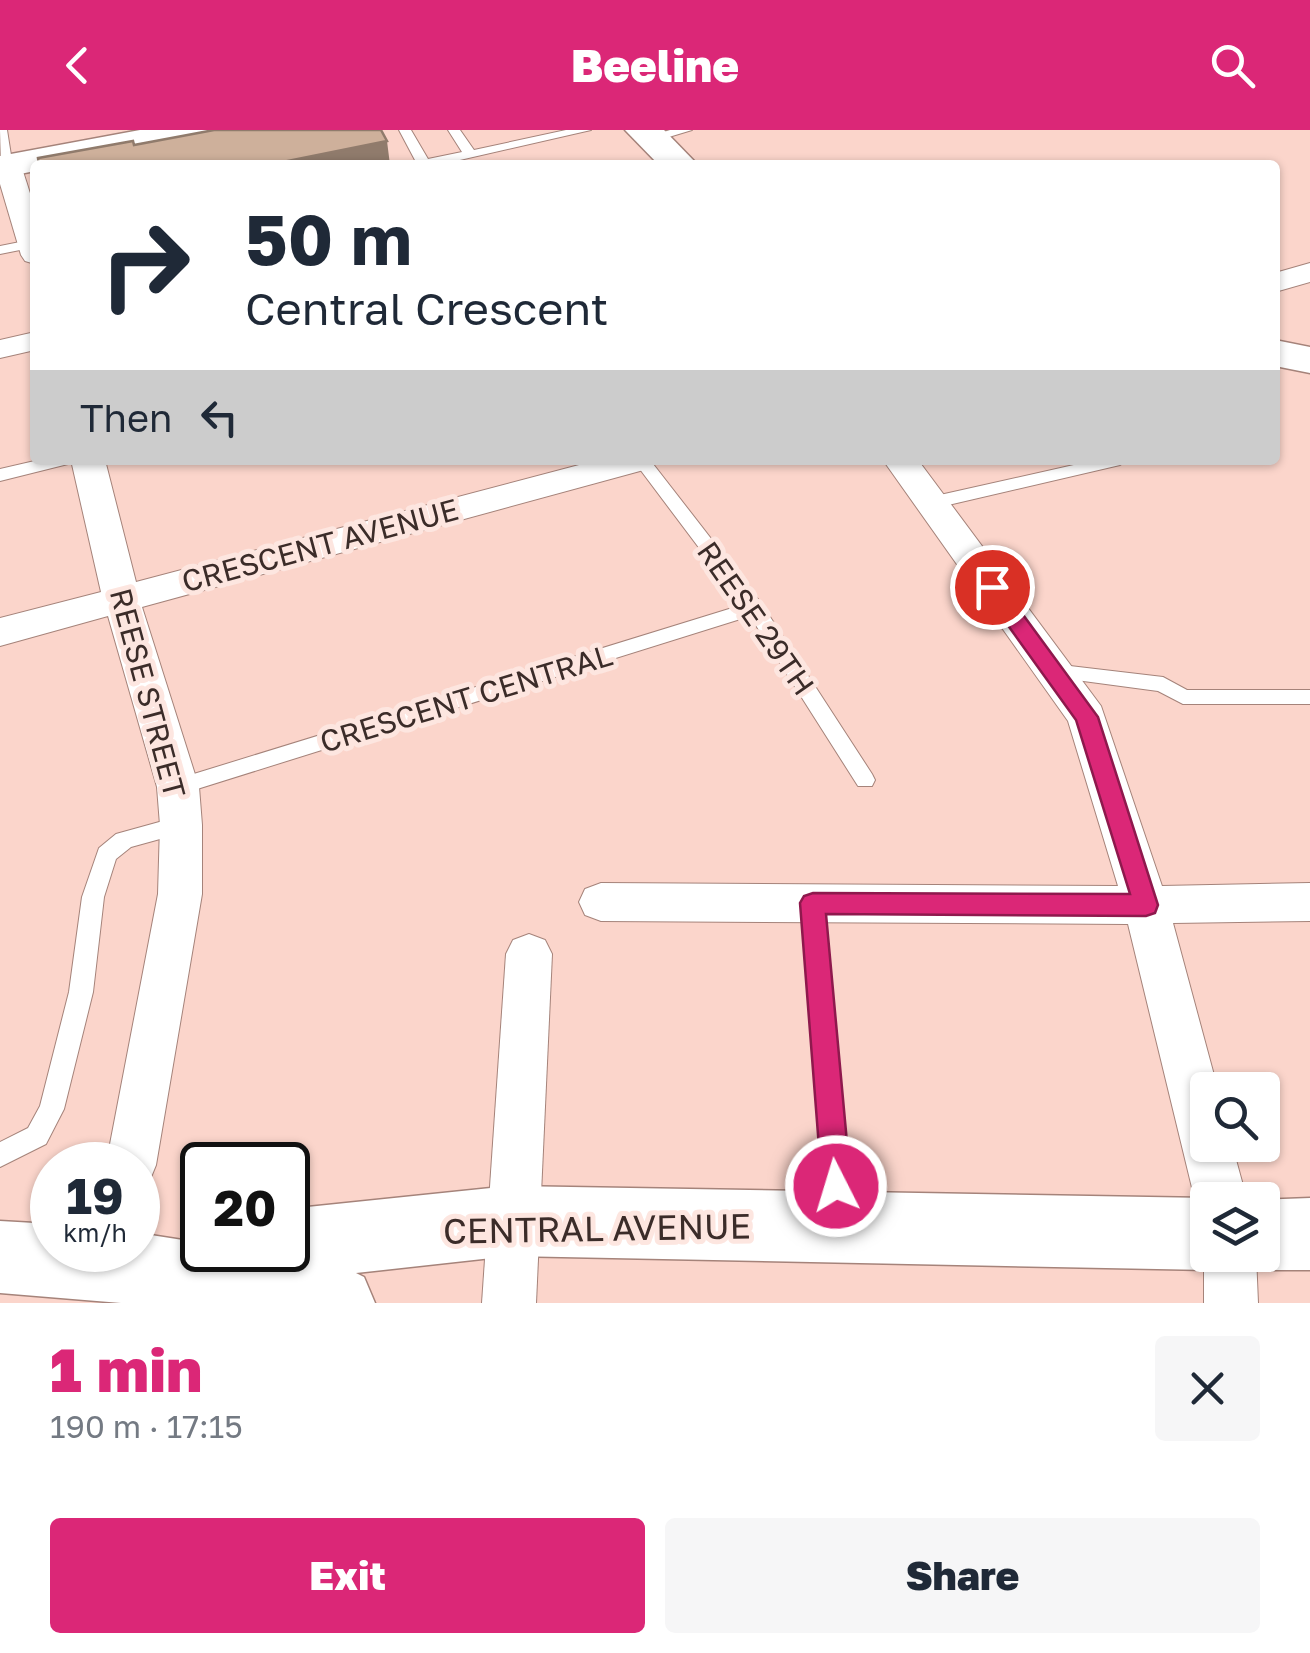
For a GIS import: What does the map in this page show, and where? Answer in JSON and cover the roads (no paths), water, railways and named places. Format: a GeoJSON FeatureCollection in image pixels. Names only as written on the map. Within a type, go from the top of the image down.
{"type":"FeatureCollection","features":[{"type":"Feature","properties":{"kind":"main road"},"geometry":{"type":"LineString","coordinates":[[3,150],[190,131]]}},
{"type":"Feature","properties":{"kind":"main road"},"geometry":{"type":"LineString","coordinates":[[646,134],[675,160]]}},
{"type":"Feature","properties":{"kind":"main road"},"geometry":{"type":"LineString","coordinates":[[1280,355],[1310,360]]}},
{"type":"Feature","properties":{"kind":"main road","name":"CENTRAL AVENUE"},"geometry":{"type":"LineString","coordinates":[[310,1243],[511,1221],[1190,1234]]}},
{"type":"Feature","properties":{"kind":"main road"},"geometry":{"type":"LineString","coordinates":[[1280,1234],[1310,1234]]}},
{"type":"Feature","properties":{"kind":"main road"},"geometry":{"type":"LineString","coordinates":[[0,1257],[30,1257]]}},
{"type":"Feature","properties":{"kind":"main road"},"geometry":{"type":"LineString","coordinates":[[160,1267],[338,1303]]}},
{"type":"Feature","properties":{"kind":"street"},"geometry":{"type":"LineString","coordinates":[[3,150],[30,234]]}},
{"type":"Feature","properties":{"kind":"street"},"geometry":{"type":"LineString","coordinates":[[1280,281],[1310,272]]}},
{"type":"Feature","properties":{"kind":"street"},"geometry":{"type":"LineString","coordinates":[[0,349],[30,342]]}},
{"type":"Feature","properties":{"kind":"street","name":"REESE STREET"},"geometry":{"type":"LineString","coordinates":[[89,465],[121,598],[179,806],[180,894],[135,1142]]}},
{"type":"Feature","properties":{"kind":"street","name":"CRESCENT AVENUE"},"geometry":{"type":"LineString","coordinates":[[0,632],[621,465]]}},
{"type":"Feature","properties":{"kind":"street"},"geometry":{"type":"LineString","coordinates":[[904,465],[1086,717],[1146,905],[1216,1182]]}},
{"type":"Feature","properties":{"kind":"street"},"geometry":{"type":"LineString","coordinates":[[601,902],[1146,905],[1310,902]]}},
{"type":"Feature","properties":{"kind":"street"},"geometry":{"type":"LineString","coordinates":[[509,1303],[528,954]]}},
{"type":"Feature","properties":{"kind":"street"},"geometry":{"type":"LineString","coordinates":[[1230,1272],[1230,1303]]}},
{"type":"Feature","properties":{"kind":"lane"},"geometry":{"type":"LineString","coordinates":[[405,130],[420,160]]}},
{"type":"Feature","properties":{"kind":"lane"},"geometry":{"type":"LineString","coordinates":[[454,130],[465,159],[585,130]]}},
{"type":"Feature","properties":{"kind":"lane"},"geometry":{"type":"LineString","coordinates":[[646,134],[686,130]]}},
{"type":"Feature","properties":{"kind":"lane"},"geometry":{"type":"LineString","coordinates":[[0,250],[30,247]]}},
{"type":"Feature","properties":{"kind":"lane"},"geometry":{"type":"LineString","coordinates":[[0,475],[41,465]]}},
{"type":"Feature","properties":{"kind":"lane","name":"REESE 29TH"},"geometry":{"type":"LineString","coordinates":[[644,465],[754,608],[865,780]]}},
{"type":"Feature","properties":{"kind":"lane"},"geometry":{"type":"LineString","coordinates":[[931,503],[1098,465]]}},
{"type":"Feature","properties":{"kind":"lane","name":"CRESCENT CENTRAL"},"geometry":{"type":"LineString","coordinates":[[0,1156],[36,1136],[52,1109],[80,992],[93,897],[107,854],[124,840],[179,806],[754,608]]}},
{"type":"Feature","properties":{"kind":"lane"},"geometry":{"type":"LineString","coordinates":[[1053,671],[1163,684],[1183,696],[1310,697]]}},
{"type":"Feature","properties":{"kind":"lane"},"geometry":{"type":"LineString","coordinates":[[813,903],[840,1227]]}}]}
